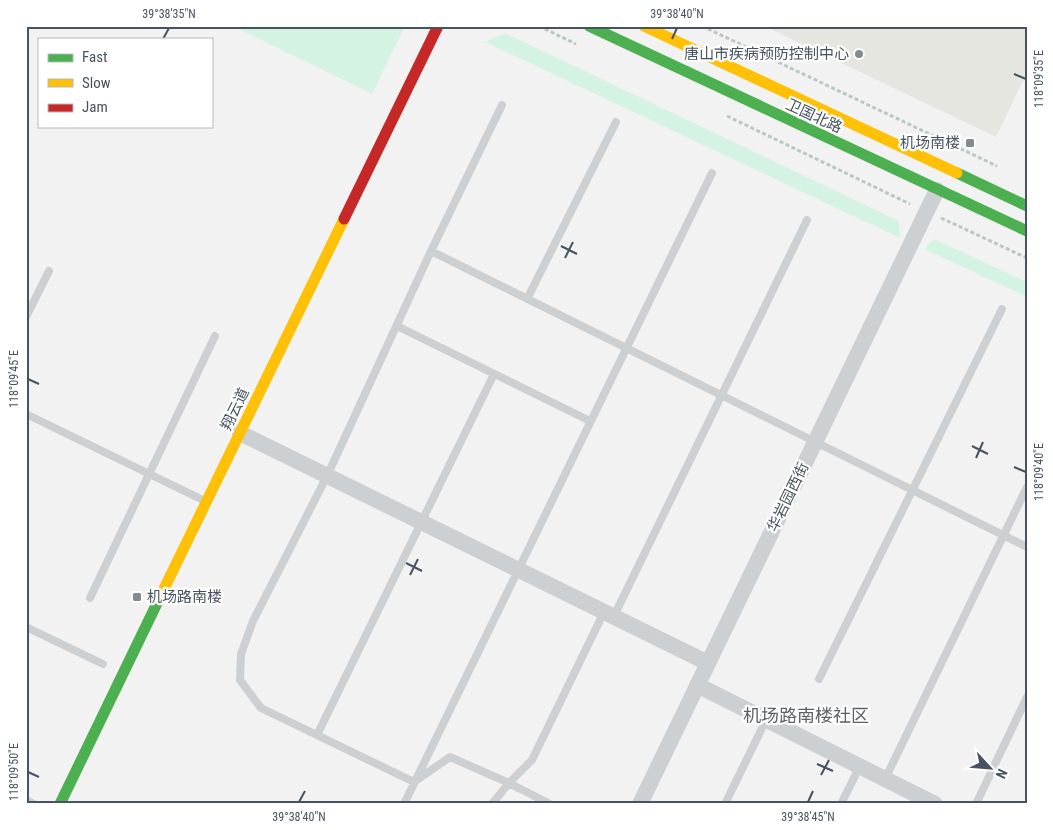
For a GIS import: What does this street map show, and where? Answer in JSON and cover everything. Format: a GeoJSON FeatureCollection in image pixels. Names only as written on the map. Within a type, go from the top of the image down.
{"type":"FeatureCollection","features":[{"type":"Feature","properties":{"kind":"main road","name":"翔云道"},"geometry":{"type":"LineString","coordinates":[[60,804],[438,26]]}},
{"type":"Feature","properties":{"kind":"main road","name":"卫国北路"},"geometry":{"type":"LineString","coordinates":[[589,26],[1027,231]]}},
{"type":"Feature","properties":{"kind":"main road","name":"卫国北路"},"geometry":{"type":"LineString","coordinates":[[644,26],[1027,206]]}},
{"type":"Feature","properties":{"kind":"street","name":"华岩园西街"},"geometry":{"type":"LineString","coordinates":[[640,804],[938,190]]}},
{"type":"Feature","properties":{"kind":"street"},"geometry":{"type":"LineString","coordinates":[[240,432],[708,663]]}},
{"type":"Feature","properties":{"kind":"street"},"geometry":{"type":"LineString","coordinates":[[697,685],[935,804]]}},
{"type":"Feature","properties":{"kind":"lane"},"geometry":{"type":"LineString","coordinates":[[414,782],[261,708],[240,680],[241,654],[254,621],[328,476],[431,251],[502,105]]}},
{"type":"Feature","properties":{"kind":"lane"},"geometry":{"type":"LineString","coordinates":[[527,299],[616,122]]}},
{"type":"Feature","properties":{"kind":"lane"},"geometry":{"type":"LineString","coordinates":[[404,804],[712,173]]}},
{"type":"Feature","properties":{"kind":"lane"},"geometry":{"type":"LineString","coordinates":[[492,804],[532,760],[609,614],[807,220]]}},
{"type":"Feature","properties":{"kind":"lane"},"geometry":{"type":"LineString","coordinates":[[431,251],[1027,547]]}},
{"type":"Feature","properties":{"kind":"lane"},"geometry":{"type":"LineString","coordinates":[[26,317],[48,271]]}},
{"type":"Feature","properties":{"kind":"lane"},"geometry":{"type":"LineString","coordinates":[[818,679],[1002,309]]}},
{"type":"Feature","properties":{"kind":"lane"},"geometry":{"type":"LineString","coordinates":[[397,326],[590,421]]}},
{"type":"Feature","properties":{"kind":"lane"},"geometry":{"type":"LineString","coordinates":[[90,598],[215,336]]}},
{"type":"Feature","properties":{"kind":"lane"},"geometry":{"type":"LineString","coordinates":[[317,735],[494,374]]}},
{"type":"Feature","properties":{"kind":"lane"},"geometry":{"type":"LineString","coordinates":[[26,414],[207,502]]}},
{"type":"Feature","properties":{"kind":"lane"},"geometry":{"type":"LineString","coordinates":[[885,778],[1027,487]]}},
{"type":"Feature","properties":{"kind":"lane"},"geometry":{"type":"LineString","coordinates":[[26,627],[103,664]]}},
{"type":"Feature","properties":{"kind":"lane"},"geometry":{"type":"LineString","coordinates":[[976,804],[1027,697]]}},
{"type":"Feature","properties":{"kind":"lane"},"geometry":{"type":"LineString","coordinates":[[725,804],[766,720]]}},
{"type":"Feature","properties":{"kind":"lane"},"geometry":{"type":"LineString","coordinates":[[414,782],[450,757],[550,804]]}},
{"type":"Feature","properties":{"kind":"lane"},"geometry":{"type":"LineString","coordinates":[[841,804],[860,766]]}},
{"type":"Feature","properties":{"kind":"lane"},"geometry":{"type":"LineString","coordinates":[[26,800],[34,804]]}},
{"type":"Feature","properties":{"kind":"path"},"geometry":{"type":"LineString","coordinates":[[539,26],[583,47]]}},
{"type":"Feature","properties":{"kind":"path"},"geometry":{"type":"LineString","coordinates":[[702,26],[1000,168]]}},
{"type":"Feature","properties":{"kind":"path"},"geometry":{"type":"LineString","coordinates":[[724,115],[1027,258]]}},
{"type":"Feature","properties":{"kind":"shaded area"},"geometry":{"type":"Polygon","coordinates":[[[764,26],[1027,26],[1027,72],[996,137],[764,26]]]}},
{"type":"Feature","properties":{"kind":"green space"},"geometry":{"type":"Polygon","coordinates":[[[233,26],[405,26],[372,94],[233,26]]]}},
{"type":"Feature","properties":{"kind":"green space"},"geometry":{"type":"Polygon","coordinates":[[[505,33],[899,221],[900,238],[485,42],[505,33]]]}},
{"type":"Feature","properties":{"kind":"green space"},"geometry":{"type":"Polygon","coordinates":[[[934,239],[1027,282],[1027,297],[924,249],[934,239]]]}},
{"type":"Feature","properties":{"kind":"traffic: fast"},"geometry":{"type":"LineString","coordinates":[[589,26],[1027,231]]}},
{"type":"Feature","properties":{"kind":"traffic: fast"},"geometry":{"type":"LineString","coordinates":[[957,173],[1027,206]]}},
{"type":"Feature","properties":{"kind":"traffic: fast"},"geometry":{"type":"LineString","coordinates":[[60,804],[161,595]]}},
{"type":"Feature","properties":{"kind":"traffic: slow"},"geometry":{"type":"LineString","coordinates":[[644,26],[957,173]]}},
{"type":"Feature","properties":{"kind":"traffic: slow"},"geometry":{"type":"LineString","coordinates":[[161,595],[344,219]]}},
{"type":"Feature","properties":{"kind":"traffic: jam"},"geometry":{"type":"LineString","coordinates":[[344,219],[438,26]]}},
{"type":"Feature","properties":{"kind":"place","name":"唐山市疾病预防控制中心"},"geometry":{"type":"Point","coordinates":[859,54]}},
{"type":"Feature","properties":{"kind":"place","name":"机场南楼"},"geometry":{"type":"Point","coordinates":[970,143]}},
{"type":"Feature","properties":{"kind":"place","name":"机场路南楼"},"geometry":{"type":"Point","coordinates":[137,597]}},
{"type":"Feature","properties":{"kind":"district","name":"机场路南楼社区"},"geometry":{"type":"Point","coordinates":[806,716]}}]}
